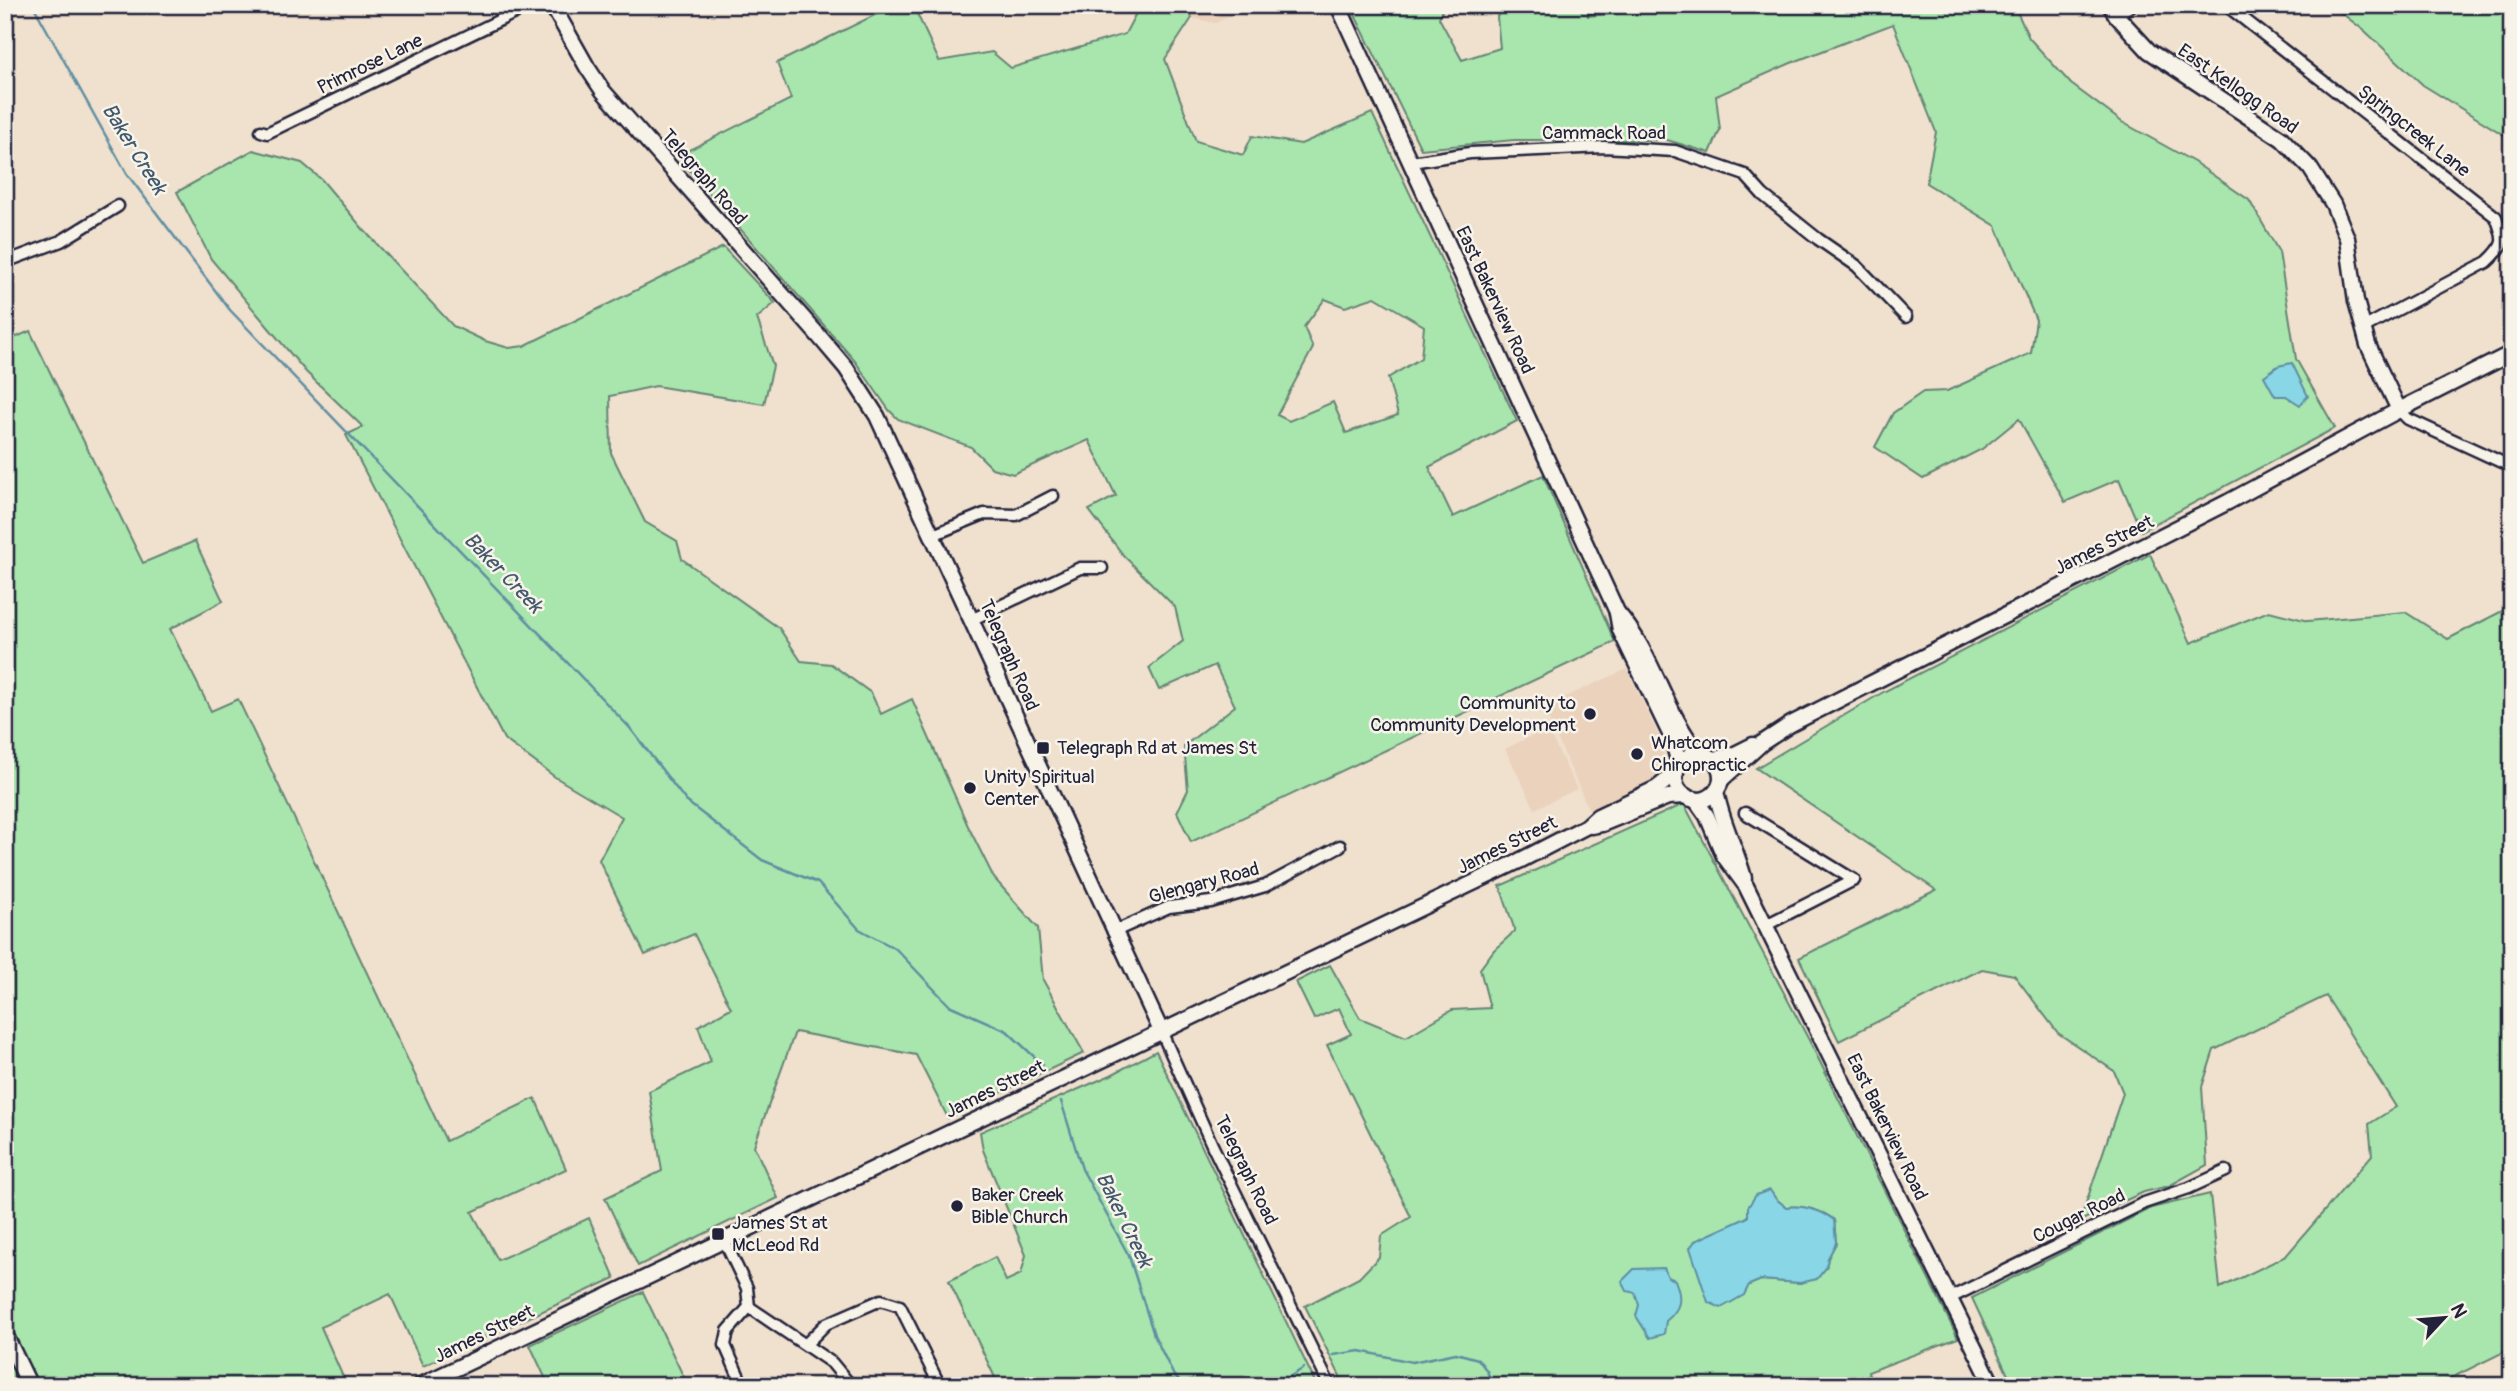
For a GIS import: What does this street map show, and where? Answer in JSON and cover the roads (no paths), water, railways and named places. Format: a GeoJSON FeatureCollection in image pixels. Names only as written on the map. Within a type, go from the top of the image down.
{"type":"FeatureCollection","features":[{"type":"Feature","properties":{"kind":"main road","name":"Telegraph Road"},"geometry":{"type":"LineString","coordinates":[[552,5],[603,91],[846,368],[877,416],[1161,1031]]}},
{"type":"Feature","properties":{"kind":"main road","name":"East Bakerview Road"},"geometry":{"type":"LineString","coordinates":[[1338,5],[1617,612],[1620,630],[1672,738],[1678,768]]}},
{"type":"Feature","properties":{"kind":"main road","name":"East Kellogg Road"},"geometry":{"type":"LineString","coordinates":[[2113,10],[2149,51],[2282,139],[2311,167],[2333,204],[2347,238],[2356,302],[2368,345],[2399,410]]}},
{"type":"Feature","properties":{"kind":"main road","name":"James Street"},"geometry":{"type":"LineString","coordinates":[[1718,785],[1762,743],[1791,724],[1963,639],[2512,352]]}},
{"type":"Feature","properties":{"kind":"main road","name":"East Bakerview Road"},"geometry":{"type":"LineString","coordinates":[[1617,612],[1632,629],[1682,731],[1699,754]]}},
{"type":"Feature","properties":{"kind":"main road"},"geometry":{"type":"LineString","coordinates":[[1713,759],[1720,769],[1718,785],[1705,799],[1690,797],[1676,783],[1678,768],[1687,757],[1699,754],[1713,759],[1731,756],[1748,746],[1762,743]]}},
{"type":"Feature","properties":{"kind":"main road","name":"James Street"},"geometry":{"type":"LineString","coordinates":[[419,1386],[1587,826],[1598,816],[1657,789],[1678,768]]}},
{"type":"Feature","properties":{"kind":"main road","name":"East Bakerview Road"},"geometry":{"type":"LineString","coordinates":[[1718,785],[1719,811],[1737,849],[1746,886]]}},
{"type":"Feature","properties":{"kind":"main road","name":"James Street"},"geometry":{"type":"LineString","coordinates":[[1587,826],[1602,824],[1668,797],[1690,797]]}},
{"type":"Feature","properties":{"kind":"main road","name":"East Bakerview Road"},"geometry":{"type":"LineString","coordinates":[[1690,797],[1707,816],[1724,856],[1746,886],[1993,1386]]}},
{"type":"Feature","properties":{"kind":"main road"},"geometry":{"type":"LineString","coordinates":[[5,1334],[30,1386]]}},
{"type":"Feature","properties":{"kind":"street","name":"Primrose Lane"},"geometry":{"type":"LineString","coordinates":[[261,131],[267,133],[531,5]]}},
{"type":"Feature","properties":{"kind":"street"},"geometry":{"type":"LineString","coordinates":[[2113,10],[2132,5]]}},
{"type":"Feature","properties":{"kind":"street","name":"Springcreek Lane"},"geometry":{"type":"LineString","coordinates":[[2226,5],[2496,217],[2503,234],[2499,252],[2487,262],[2363,328]]}},
{"type":"Feature","properties":{"kind":"street","name":"Cammack Road"},"geometry":{"type":"LineString","coordinates":[[1411,162],[1470,153],[1510,151],[1604,147],[1675,150],[1745,175],[1781,210],[1857,266],[1906,317]]}},
{"type":"Feature","properties":{"kind":"street"},"geometry":{"type":"LineString","coordinates":[[5,262],[61,241],[118,206]]}},
{"type":"Feature","properties":{"kind":"street"},"geometry":{"type":"LineString","coordinates":[[2399,410],[2408,419],[2512,467]]}},
{"type":"Feature","properties":{"kind":"street"},"geometry":{"type":"LineString","coordinates":[[933,535],[984,514],[1016,515],[1053,496]]}},
{"type":"Feature","properties":{"kind":"street"},"geometry":{"type":"LineString","coordinates":[[971,620],[1080,568],[1102,568]]}},
{"type":"Feature","properties":{"kind":"street"},"geometry":{"type":"LineString","coordinates":[[1745,813],[1854,880],[1766,925]]}},
{"type":"Feature","properties":{"kind":"street","name":"Glengary Road"},"geometry":{"type":"LineString","coordinates":[[1114,932],[1169,907],[1211,902],[1265,886],[1340,846]]}},
{"type":"Feature","properties":{"kind":"street","name":"Telegraph Road"},"geometry":{"type":"LineString","coordinates":[[1161,1031],[1213,1147],[1330,1386]]}},
{"type":"Feature","properties":{"kind":"street","name":"Cougar Road"},"geometry":{"type":"LineString","coordinates":[[1950,1298],[2144,1203],[2189,1188],[2225,1171]]}},
{"type":"Feature","properties":{"kind":"street"},"geometry":{"type":"LineString","coordinates":[[724,1240],[747,1289],[749,1307]]}},
{"type":"Feature","properties":{"kind":"street"},"geometry":{"type":"LineString","coordinates":[[806,1344],[825,1324],[881,1300],[900,1307],[940,1386]]}},
{"type":"Feature","properties":{"kind":"street"},"geometry":{"type":"LineString","coordinates":[[749,1307],[832,1363],[851,1386]]}},
{"type":"Feature","properties":{"kind":"street"},"geometry":{"type":"LineString","coordinates":[[743,1386],[725,1345],[732,1324],[749,1307]]}},
{"type":"Feature","properties":{"kind":"water"},"geometry":{"type":"Polygon","coordinates":[[[2292,363],[2308,396],[2300,405],[2286,396],[2275,396],[2264,376],[2278,366],[2292,363]]]}},
{"type":"Feature","properties":{"kind":"water"},"geometry":{"type":"Polygon","coordinates":[[[1770,1190],[1786,1207],[1812,1209],[1834,1220],[1836,1243],[1826,1268],[1817,1279],[1800,1283],[1761,1280],[1749,1285],[1744,1295],[1721,1308],[1708,1302],[1690,1248],[1695,1241],[1748,1217],[1748,1207],[1756,1195],[1770,1190]]]}},
{"type":"Feature","properties":{"kind":"water"},"geometry":{"type":"Polygon","coordinates":[[[1664,1268],[1668,1277],[1675,1280],[1679,1292],[1678,1307],[1666,1321],[1664,1334],[1650,1338],[1636,1316],[1639,1305],[1635,1293],[1627,1291],[1622,1281],[1634,1269],[1664,1268]]]}},
{"type":"Feature","properties":{"kind":"waterway","name":"Baker Creek"},"geometry":{"type":"LineString","coordinates":[[33,5],[127,174],[230,310],[630,728],[686,801],[762,860],[818,883],[859,929],[896,949],[949,1005],[1007,1031],[1043,1065]]}},
{"type":"Feature","properties":{"kind":"waterway","name":"Baker Creek"},"geometry":{"type":"LineString","coordinates":[[1061,1101],[1082,1169],[1129,1256],[1154,1335],[1174,1376],[1185,1386]]}},
{"type":"Feature","properties":{"kind":"waterway","name":"Baker Creek"},"geometry":{"type":"LineString","coordinates":[[1333,1355],[1360,1351],[1412,1362],[1456,1353],[1478,1359],[1493,1386]]}},
{"type":"Feature","properties":{"kind":"waterway","name":"Baker Creek"},"geometry":{"type":"LineString","coordinates":[[1274,1386],[1304,1368]]}},
{"type":"Feature","properties":{"kind":"place","name":"Community to Community Development"},"geometry":{"type":"Point","coordinates":[1590,714]}},
{"type":"Feature","properties":{"kind":"place","name":"Telegraph Rd at James St"},"geometry":{"type":"Point","coordinates":[1043,748]}},
{"type":"Feature","properties":{"kind":"place","name":"Whatcom Chiropractic"},"geometry":{"type":"Point","coordinates":[1637,754]}},
{"type":"Feature","properties":{"kind":"place","name":"Unity Spiritual Center"},"geometry":{"type":"Point","coordinates":[970,788]}},
{"type":"Feature","properties":{"kind":"place","name":"Baker Creek Bible Church"},"geometry":{"type":"Point","coordinates":[957,1206]}},
{"type":"Feature","properties":{"kind":"place","name":"James St at McLeod Rd"},"geometry":{"type":"Point","coordinates":[718,1234]}}]}
